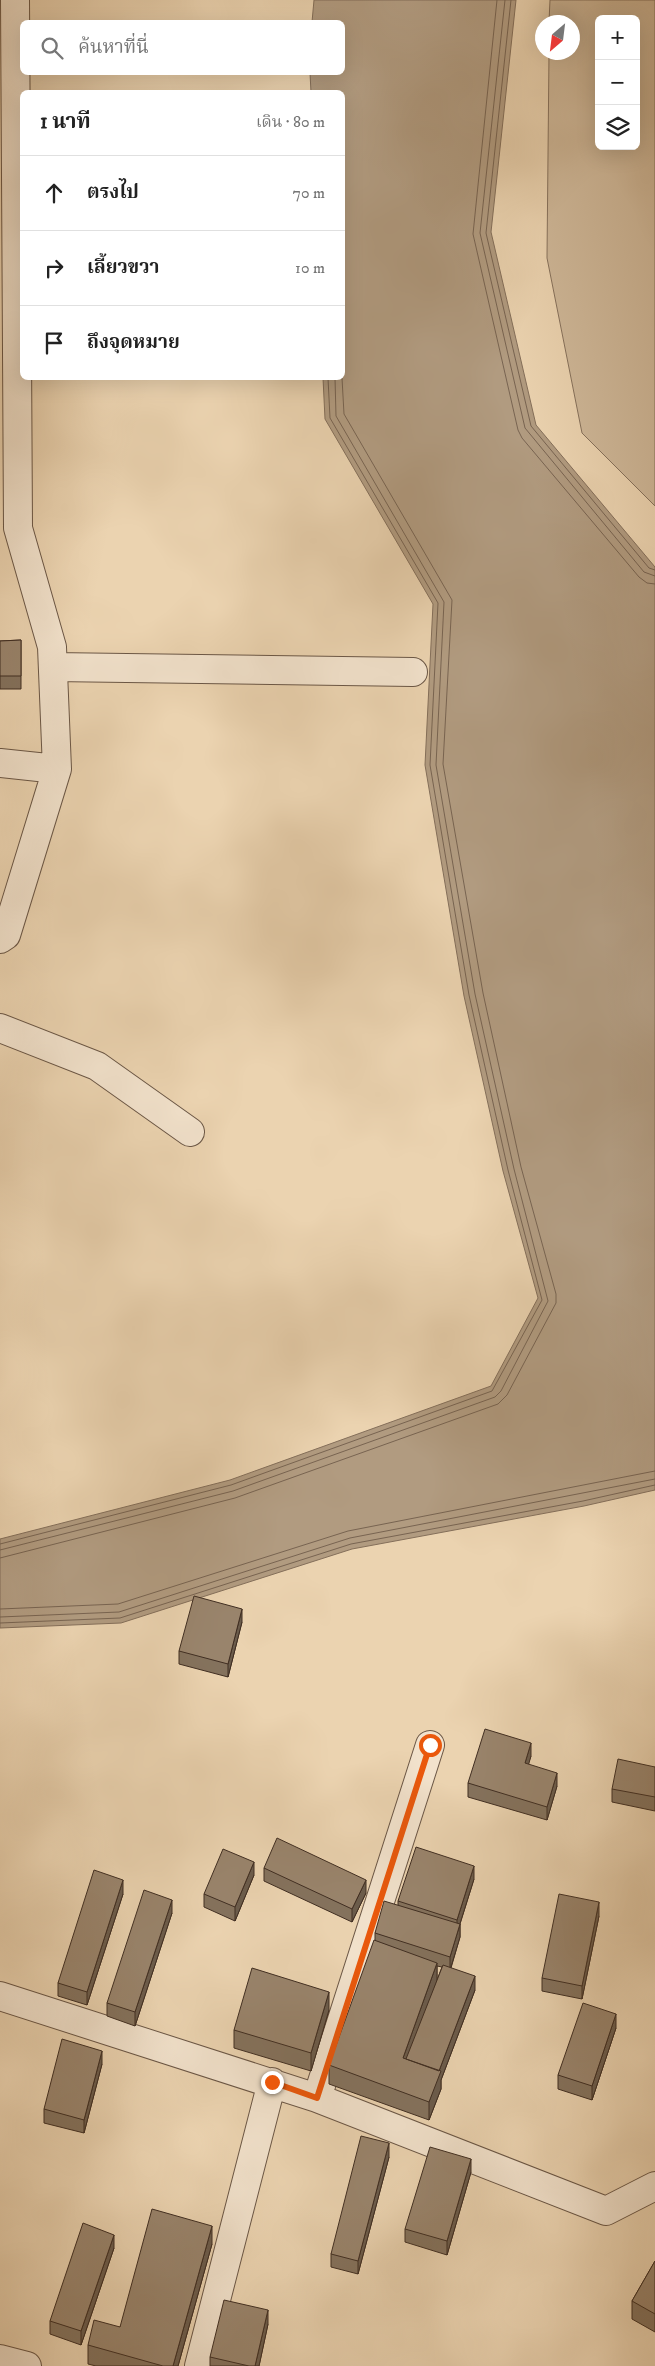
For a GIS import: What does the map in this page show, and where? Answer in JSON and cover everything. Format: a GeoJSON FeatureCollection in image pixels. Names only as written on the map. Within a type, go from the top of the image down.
{"type":"FeatureCollection","features":[{"type":"Feature","properties":{"kind":"street"},"geometry":{"type":"LineString","coordinates":[[0,939],[6,935],[57,769],[52,646],[9,528],[15,0]]}},
{"type":"Feature","properties":{"kind":"street"},"geometry":{"type":"LineString","coordinates":[[53,667],[414,672]]}},
{"type":"Feature","properties":{"kind":"street"},"geometry":{"type":"LineString","coordinates":[[0,763],[57,769]]}},
{"type":"Feature","properties":{"kind":"street"},"geometry":{"type":"LineString","coordinates":[[0,1028],[97,1066],[190,1132]]}},
{"type":"Feature","properties":{"kind":"street"},"geometry":{"type":"LineString","coordinates":[[317,2098],[430,1745]]}},
{"type":"Feature","properties":{"kind":"street"},"geometry":{"type":"LineString","coordinates":[[0,1996],[272,2082],[606,2211],[655,2186]]}},
{"type":"Feature","properties":{"kind":"street"},"geometry":{"type":"LineString","coordinates":[[199,2366],[272,2082]]}},
{"type":"Feature","properties":{"kind":"street"},"geometry":{"type":"LineString","coordinates":[[0,2359],[27,2366]]}},
{"type":"Feature","properties":{"kind":"shaded area"},"geometry":{"type":"Polygon","coordinates":[[[550,0],[655,0],[655,506],[582,433],[547,258],[549,60],[580,60],[580,15],[549,15],[550,0]]]}},
{"type":"Feature","properties":{"kind":"water"},"geometry":{"type":"Polygon","coordinates":[[[314,0],[516,0],[491,232],[536,425],[655,567],[655,1490],[584,1506],[352,1549],[121,1623],[0,1628],[0,1539],[230,1480],[491,1386],[538,1298],[503,1171],[464,996],[425,765],[433,604],[325,419],[323,380],[345,380],[345,90],[311,90],[310,75],[345,75],[345,20],[312,20],[314,0]]]}},
{"type":"Feature","properties":{"kind":"building"},"geometry":{"type":"Polygon","coordinates":[[[21,640],[21,676],[0,676],[0,641],[21,640]]]}},
{"type":"Feature","properties":{"kind":"building"},"geometry":{"type":"Polygon","coordinates":[[[194,1596],[242,1609],[228,1664],[179,1651],[194,1596]]]}},
{"type":"Feature","properties":{"kind":"building"},"geometry":{"type":"Polygon","coordinates":[[[485,1729],[531,1743],[525,1763],[557,1773],[547,1807],[468,1783],[485,1729]]]}},
{"type":"Feature","properties":{"kind":"building"},"geometry":{"type":"Polygon","coordinates":[[[618,1759],[655,1767],[655,1797],[612,1789],[618,1759]]]}},
{"type":"Feature","properties":{"kind":"building"},"geometry":{"type":"Polygon","coordinates":[[[277,1838],[366,1880],[352,1909],[264,1868],[277,1838]]]}},
{"type":"Feature","properties":{"kind":"building"},"geometry":{"type":"Polygon","coordinates":[[[416,1847],[474,1866],[457,1920],[398,1901],[416,1847]]]}},
{"type":"Feature","properties":{"kind":"building"},"geometry":{"type":"Polygon","coordinates":[[[223,1849],[254,1862],[235,1907],[204,1894],[223,1849]]]}},
{"type":"Feature","properties":{"kind":"building"},"geometry":{"type":"Polygon","coordinates":[[[94,1870],[123,1880],[87,1992],[58,1983],[94,1870]]]}},
{"type":"Feature","properties":{"kind":"building"},"geometry":{"type":"Polygon","coordinates":[[[144,1890],[172,1900],[135,2012],[107,2003],[144,1890]]]}},
{"type":"Feature","properties":{"kind":"building"},"geometry":{"type":"Polygon","coordinates":[[[559,1894],[599,1902],[582,1986],[542,1978],[559,1894]]]}},
{"type":"Feature","properties":{"kind":"building"},"geometry":{"type":"Polygon","coordinates":[[[384,1901],[460,1924],[450,1957],[375,1933],[384,1901]]]}},
{"type":"Feature","properties":{"kind":"building"},"geometry":{"type":"Polygon","coordinates":[[[374,1940],[437,1963],[403,2058],[441,2071],[429,2102],[329,2065],[374,1940]]]}},
{"type":"Feature","properties":{"kind":"building"},"geometry":{"type":"Polygon","coordinates":[[[443,1965],[475,1976],[439,2071],[406,2059],[443,1965]]]}},
{"type":"Feature","properties":{"kind":"building"},"geometry":{"type":"Polygon","coordinates":[[[252,1968],[329,1992],[311,2053],[234,2030],[252,1968]]]}},
{"type":"Feature","properties":{"kind":"building"},"geometry":{"type":"Polygon","coordinates":[[[583,2003],[616,2014],[592,2086],[558,2075],[583,2003]]]}},
{"type":"Feature","properties":{"kind":"building"},"geometry":{"type":"Polygon","coordinates":[[[62,2039],[102,2051],[84,2120],[44,2109],[62,2039]]]}},
{"type":"Feature","properties":{"kind":"building"},"geometry":{"type":"Polygon","coordinates":[[[361,2136],[389,2143],[358,2261],[331,2254],[361,2136]]]}},
{"type":"Feature","properties":{"kind":"building"},"geometry":{"type":"Polygon","coordinates":[[[430,2147],[471,2159],[447,2241],[405,2229],[430,2147]]]}},
{"type":"Feature","properties":{"kind":"building"},"geometry":{"type":"Polygon","coordinates":[[[152,2209],[212,2226],[173,2366],[163,2366],[88,2345],[94,2320],[120,2327],[152,2209]]]}},
{"type":"Feature","properties":{"kind":"building"},"geometry":{"type":"Polygon","coordinates":[[[83,2223],[114,2235],[81,2331],[50,2321],[83,2223]]]}},
{"type":"Feature","properties":{"kind":"building"},"geometry":{"type":"Polygon","coordinates":[[[655,2261],[655,2314],[632,2301],[655,2261]]]}},
{"type":"Feature","properties":{"kind":"building"},"geometry":{"type":"Polygon","coordinates":[[[224,2300],[268,2310],[255,2366],[210,2357],[224,2300]]]}},
{"type":"Feature","properties":{"kind":"route"},"geometry":{"type":"LineString","coordinates":[[272,2082],[317,2098],[430,1745]]}}]}
